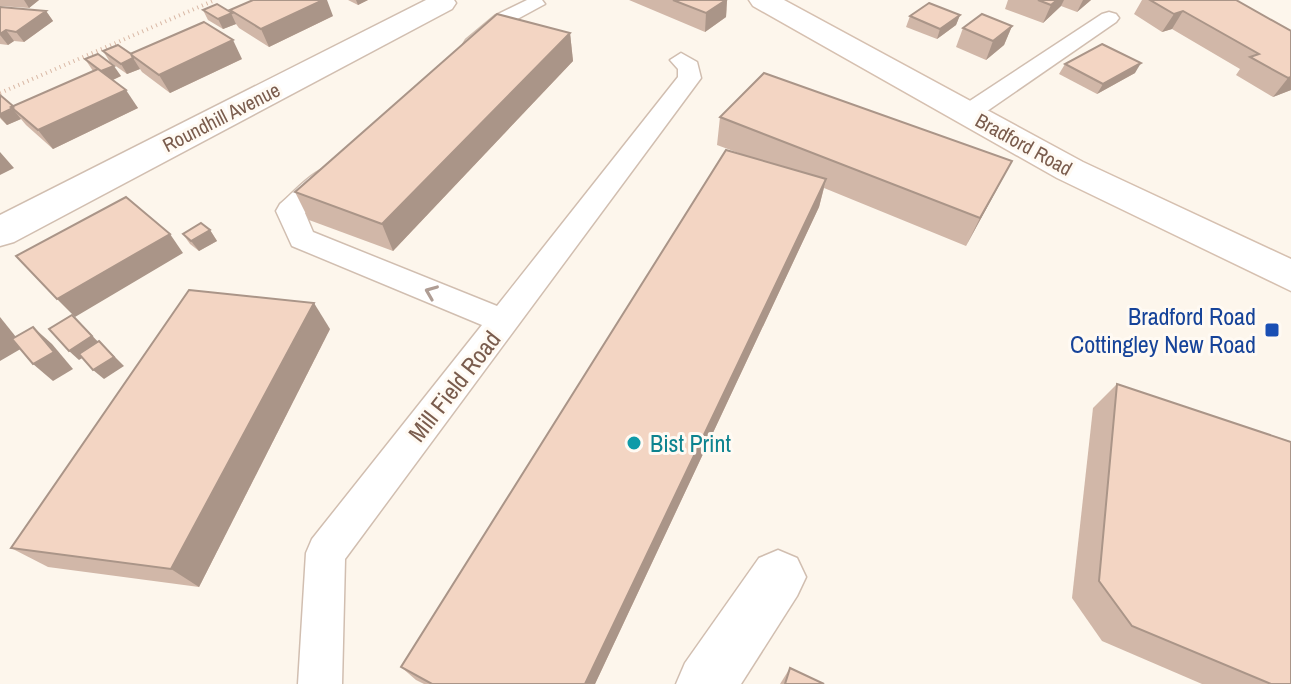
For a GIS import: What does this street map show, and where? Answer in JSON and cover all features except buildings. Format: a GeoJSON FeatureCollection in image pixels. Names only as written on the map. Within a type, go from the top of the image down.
{"type":"FeatureCollection","features":[{"type":"Feature","properties":{"kind":"main road","name":"Bradford Road"},"geometry":{"type":"LineString","coordinates":[[763,0],[1070,170],[1291,276]]}},
{"type":"Feature","properties":{"kind":"main road","name":"Roundhill Avenue"},"geometry":{"type":"LineString","coordinates":[[0,232],[442,3]]}},
{"type":"Feature","properties":{"kind":"main road"},"geometry":{"type":"LineString","coordinates":[[706,684],[778,577]]}},
{"type":"Feature","properties":{"kind":"lane"},"geometry":{"type":"LineString","coordinates":[[456,62],[503,19],[535,4]]}},
{"type":"Feature","properties":{"kind":"lane"},"geometry":{"type":"LineString","coordinates":[[968,113],[1109,18]]}},
{"type":"Feature","properties":{"kind":"lane","name":"Mill Field Road"},"geometry":{"type":"LineString","coordinates":[[320,684],[326,553],[690,78],[689,67],[681,60]]}},
{"type":"Feature","properties":{"kind":"lane"},"geometry":{"type":"LineString","coordinates":[[349,158],[290,211],[302,239],[503,321]]}},
{"type":"Feature","properties":{"kind":"path"},"geometry":{"type":"LineString","coordinates":[[0,93],[215,0]]}},
{"type":"Feature","properties":{"kind":"place","name":"Bradford Road Cottingley New Road"},"geometry":{"type":"Point","coordinates":[1272,330]}},
{"type":"Feature","properties":{"kind":"place","name":"Bist Print"},"geometry":{"type":"Point","coordinates":[634,443]}}]}
